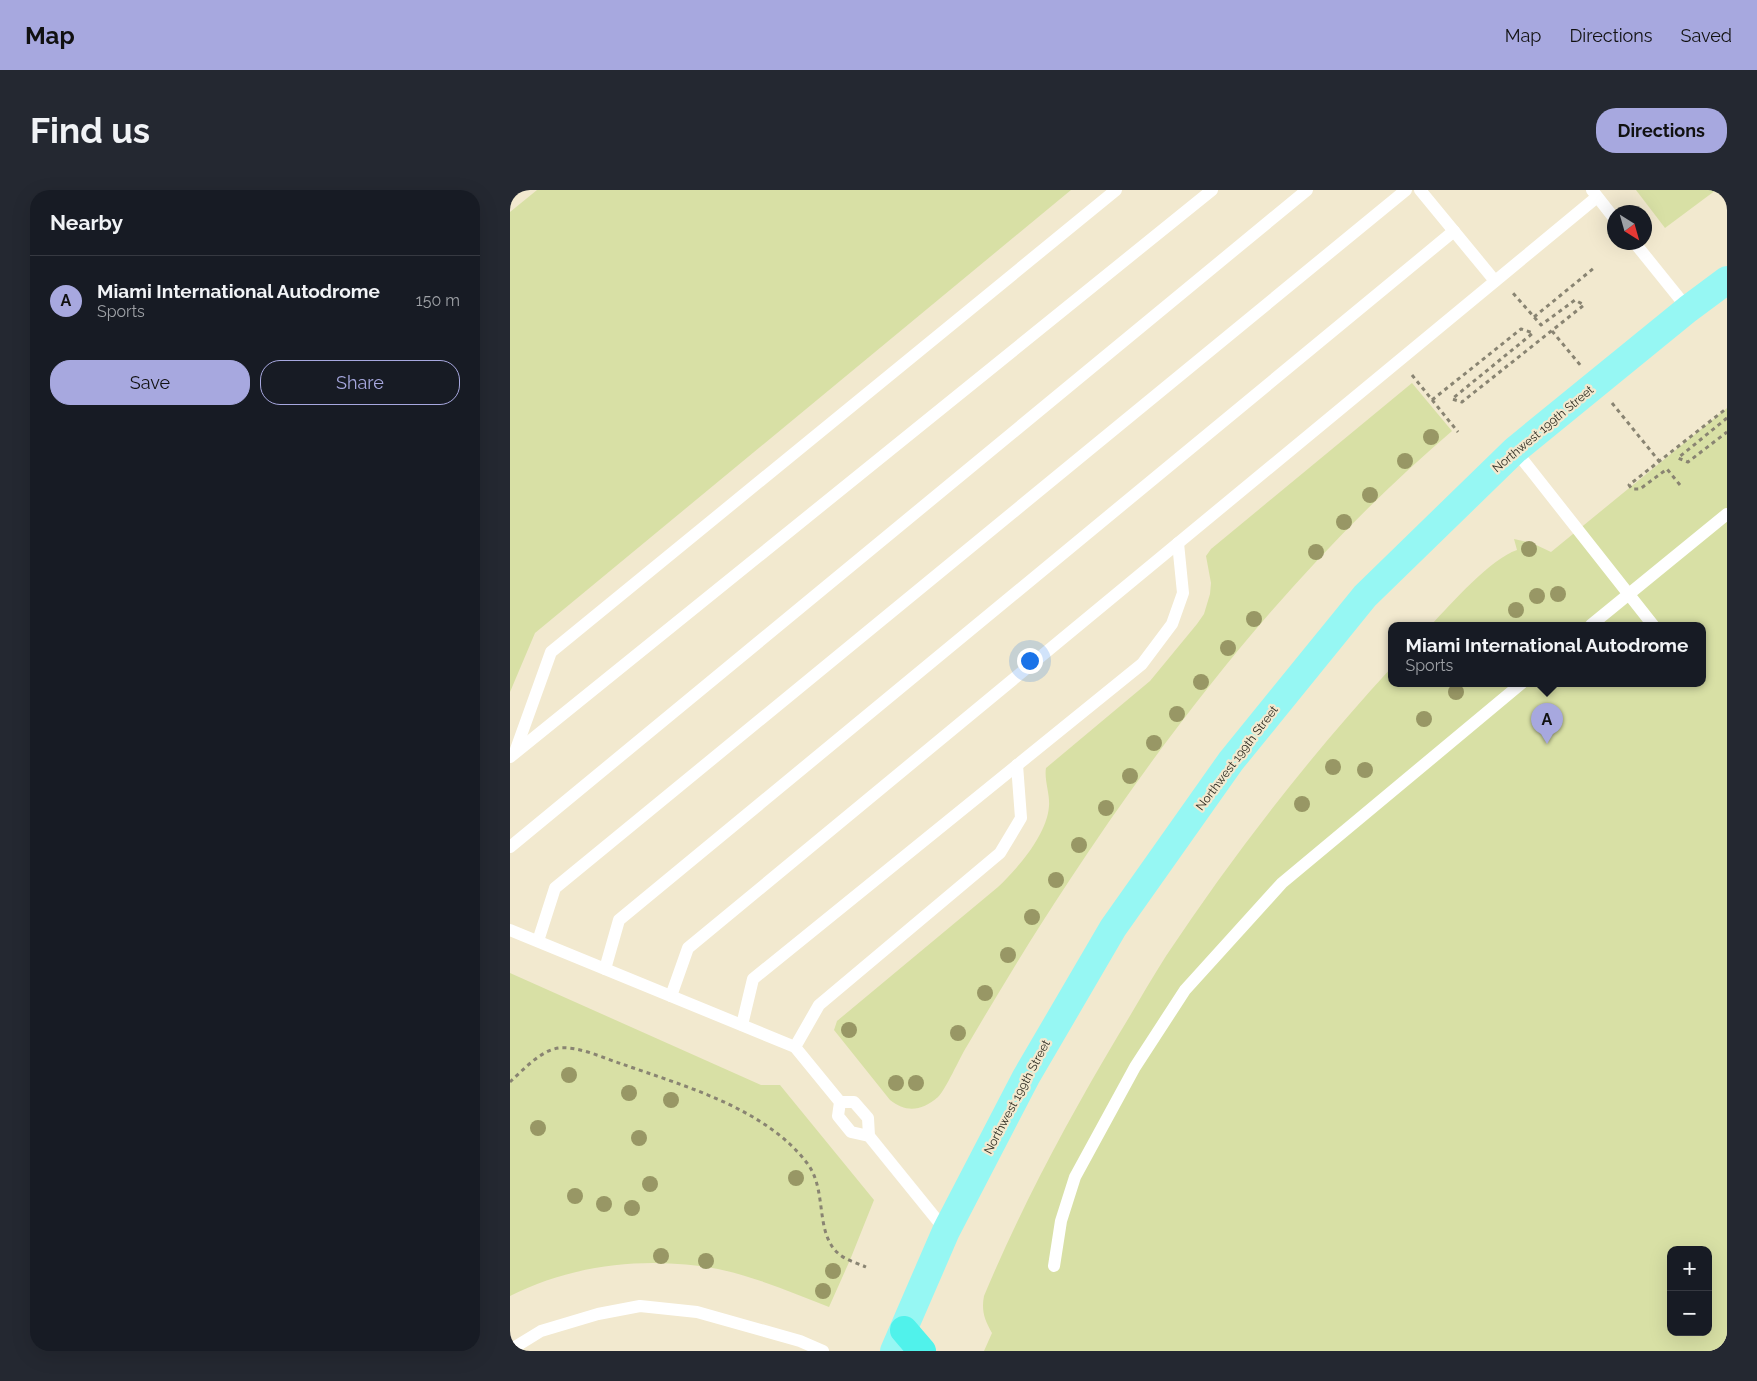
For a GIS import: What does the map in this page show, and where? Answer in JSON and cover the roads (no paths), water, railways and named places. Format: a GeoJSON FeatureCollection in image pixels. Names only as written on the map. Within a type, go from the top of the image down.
{"type":"FeatureCollection","features":[{"type":"Feature","properties":{"kind":"highway"},"geometry":{"type":"LineString","coordinates":[[899,1340],[922,1351]]}},
{"type":"Feature","properties":{"kind":"main road","name":"Northwest 199th Street"},"geometry":{"type":"LineString","coordinates":[[899,1340],[946,1232],[1026,1077],[1113,928],[1231,762],[1365,596],[1515,450],[1688,309],[1727,280]]}},
{"type":"Feature","properties":{"kind":"lane"},"geometry":{"type":"LineString","coordinates":[[513,755],[551,652],[1116,190]]}},
{"type":"Feature","properties":{"kind":"lane"},"geometry":{"type":"LineString","coordinates":[[513,755],[1212,190]]}},
{"type":"Feature","properties":{"kind":"lane"},"geometry":{"type":"LineString","coordinates":[[510,847],[1307,190]]}},
{"type":"Feature","properties":{"kind":"lane"},"geometry":{"type":"LineString","coordinates":[[538,941],[555,888],[1406,190]]}},
{"type":"Feature","properties":{"kind":"lane"},"geometry":{"type":"LineString","coordinates":[[1420,190],[1495,281]]}},
{"type":"Feature","properties":{"kind":"lane"},"geometry":{"type":"LineString","coordinates":[[671,996],[688,948],[1495,281],[1595,193],[1607,209]]}},
{"type":"Feature","properties":{"kind":"lane"},"geometry":{"type":"LineString","coordinates":[[605,969],[619,920],[1454,231]]}},
{"type":"Feature","properties":{"kind":"lane"},"geometry":{"type":"LineString","coordinates":[[1640,250],[1688,309]]}},
{"type":"Feature","properties":{"kind":"lane"},"geometry":{"type":"LineString","coordinates":[[1515,450],[1651,622]]}},
{"type":"Feature","properties":{"kind":"lane"},"geometry":{"type":"LineString","coordinates":[[1595,622],[1727,514]]}},
{"type":"Feature","properties":{"kind":"lane"},"geometry":{"type":"LineString","coordinates":[[742,1025],[753,979],[1142,664],[1172,624],[1183,593],[1178,543]]}},
{"type":"Feature","properties":{"kind":"lane"},"geometry":{"type":"LineString","coordinates":[[1054,1266],[1061,1221],[1076,1177],[1135,1067],[1186,990],[1282,883],[1517,687]]}},
{"type":"Feature","properties":{"kind":"lane"},"geometry":{"type":"LineString","coordinates":[[795,1047],[820,1005],[1000,853],[1021,818],[1017,765]]}},
{"type":"Feature","properties":{"kind":"lane"},"geometry":{"type":"LineString","coordinates":[[510,930],[795,1047],[840,1102],[838,1116],[851,1132],[869,1136]]}},
{"type":"Feature","properties":{"kind":"lane"},"geometry":{"type":"LineString","coordinates":[[840,1102],[854,1102],[868,1118],[869,1136],[946,1232]]}},
{"type":"Feature","properties":{"kind":"lane"},"geometry":{"type":"LineString","coordinates":[[510,1350],[541,1331],[598,1314],[640,1306],[696,1312],[800,1342],[823,1351]]}},
{"type":"Feature","properties":{"kind":"place","name":"Miami International Autodrome"},"geometry":{"type":"Point","coordinates":[1547,744]}}]}
